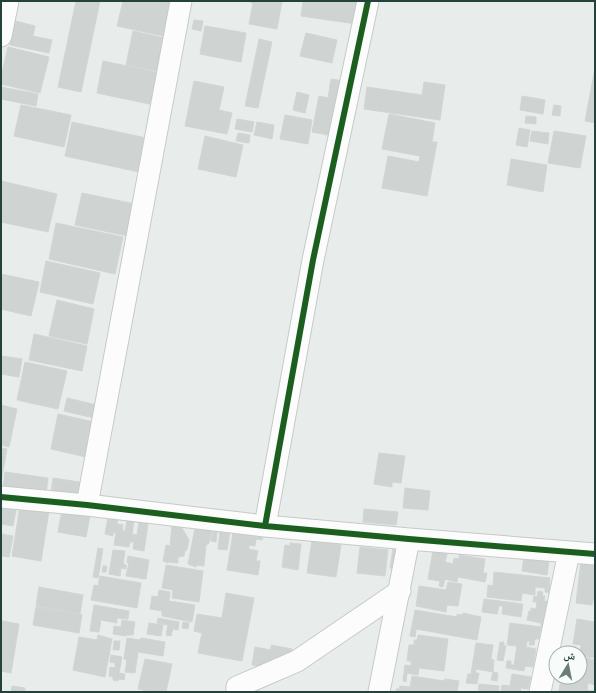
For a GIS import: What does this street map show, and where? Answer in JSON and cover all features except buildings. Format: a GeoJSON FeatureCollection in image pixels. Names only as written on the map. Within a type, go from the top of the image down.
{"type":"FeatureCollection","features":[{"type":"Feature","properties":{"kind":"street"},"geometry":{"type":"LineString","coordinates":[[1,36],[8,1]]}},
{"type":"Feature","properties":{"kind":"street"},"geometry":{"type":"LineString","coordinates":[[86,505],[181,1]]}},
{"type":"Feature","properties":{"kind":"street"},"geometry":{"type":"LineString","coordinates":[[265,526],[313,260],[368,1]]}},
{"type":"Feature","properties":{"kind":"street"},"geometry":{"type":"LineString","coordinates":[[1,497],[86,505],[265,526],[595,554]]}},
{"type":"Feature","properties":{"kind":"street"},"geometry":{"type":"LineString","coordinates":[[379,692],[409,539]]}},
{"type":"Feature","properties":{"kind":"street"},"geometry":{"type":"LineString","coordinates":[[540,692],[570,552]]}},
{"type":"Feature","properties":{"kind":"street"},"geometry":{"type":"LineString","coordinates":[[237,692],[237,688],[297,661],[400,591]]}},
{"type":"Feature","properties":{"kind":"cycle path"},"geometry":{"type":"LineString","coordinates":[[265,526],[313,260],[368,1]]}},
{"type":"Feature","properties":{"kind":"cycle path"},"geometry":{"type":"LineString","coordinates":[[1,497],[87,505],[265,526],[595,554]]}}]}
